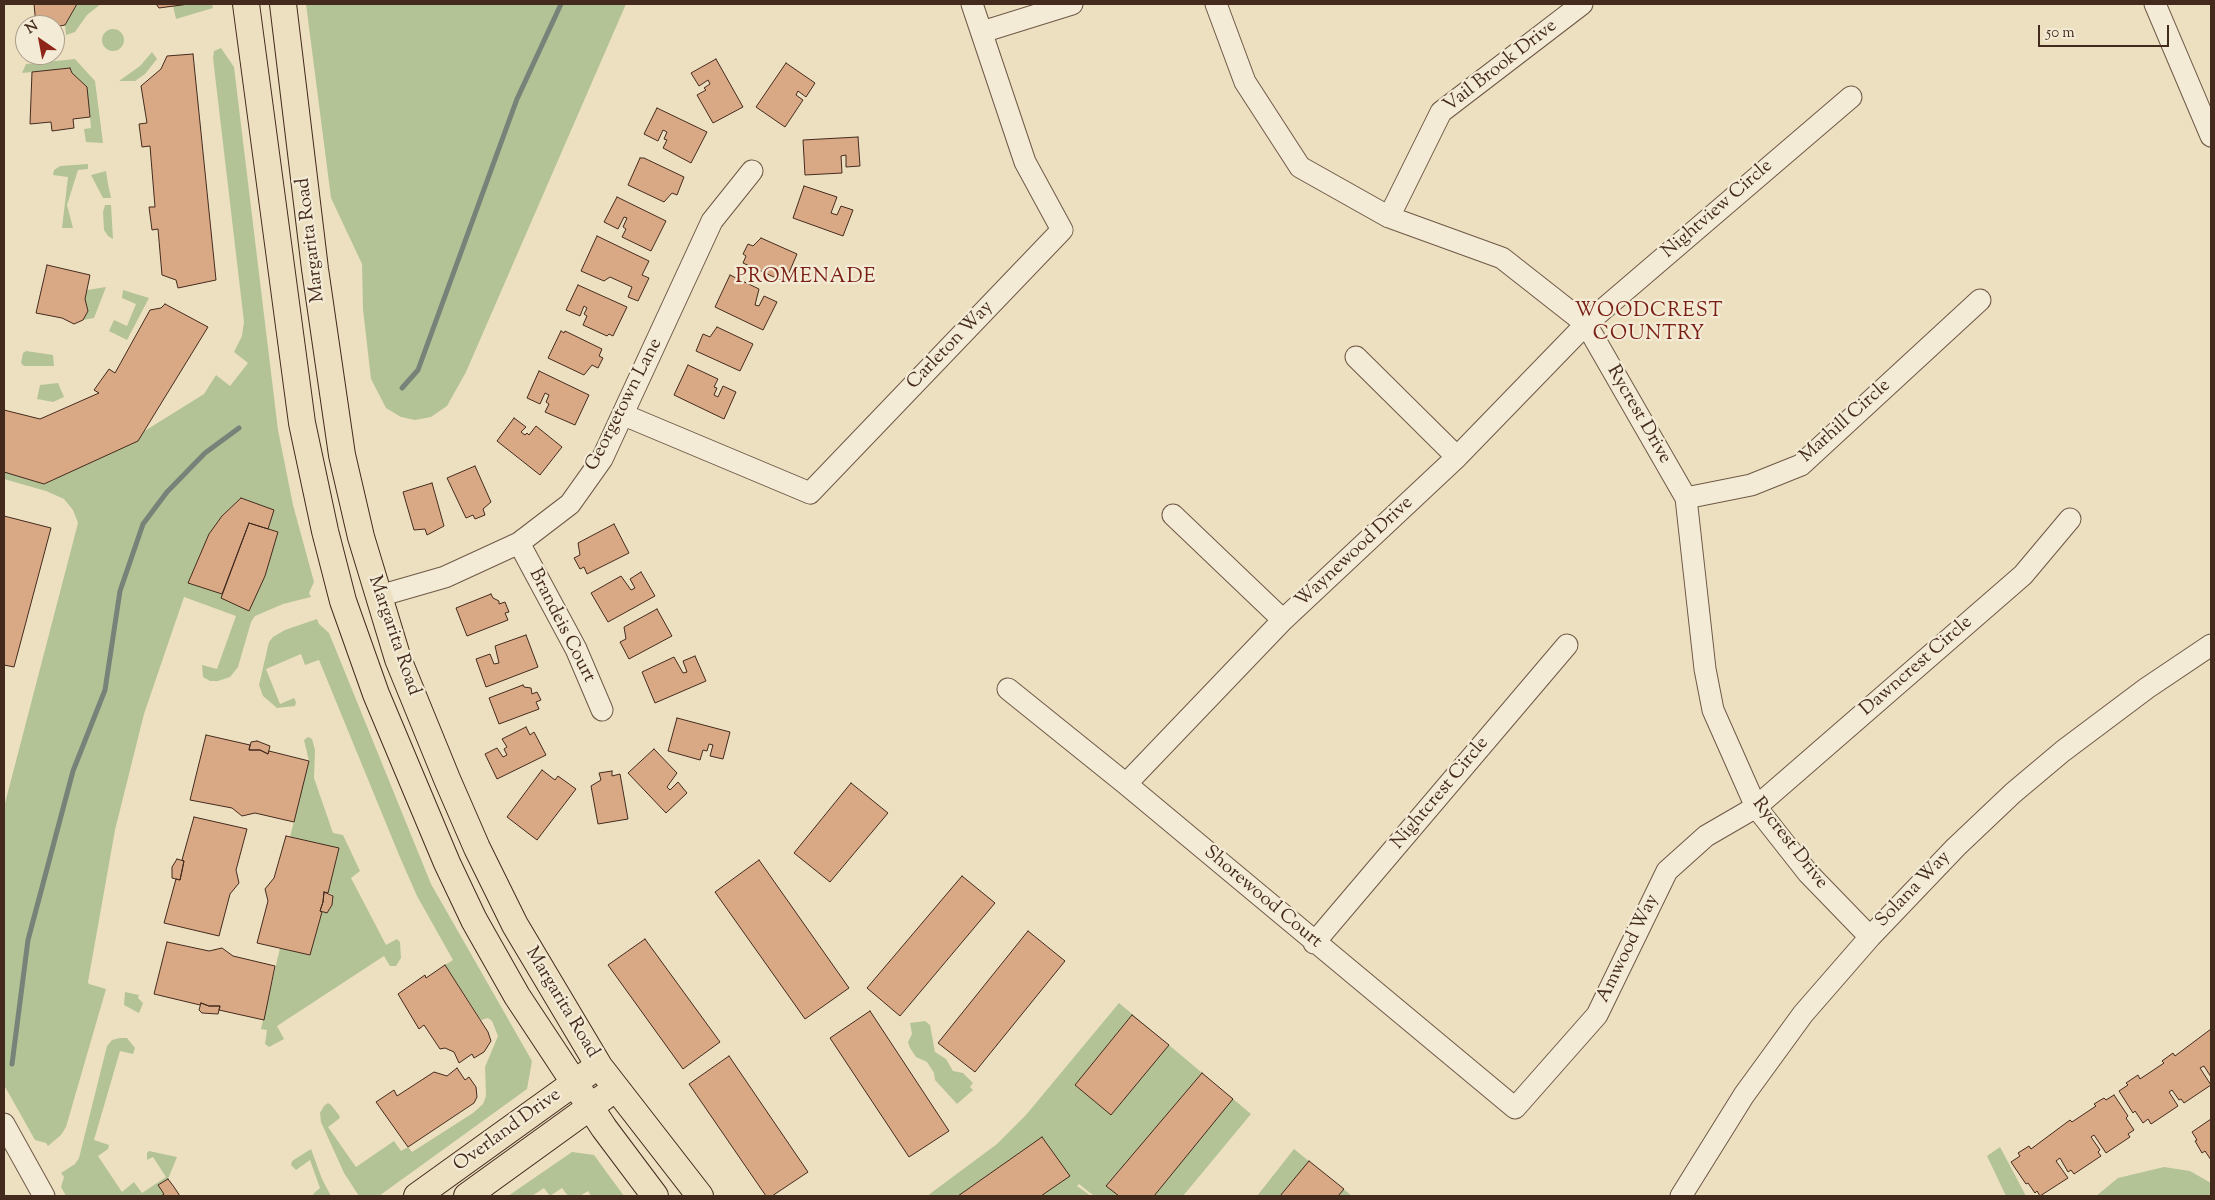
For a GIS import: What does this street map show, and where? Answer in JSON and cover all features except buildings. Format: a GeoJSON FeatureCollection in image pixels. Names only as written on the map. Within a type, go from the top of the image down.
{"type":"FeatureCollection","features":[{"type":"Feature","properties":{"kind":"main road","name":"Margarita Road"},"geometry":{"type":"LineString","coordinates":[[246,4],[302,423],[325,531],[343,601],[376,694],[447,863],[474,920],[517,996],[591,1107],[654,1196]]}},
{"type":"Feature","properties":{"kind":"main road","name":"Margarita Road"},"geometry":{"type":"LineString","coordinates":[[283,4],[314,269],[342,455],[361,537],[398,658],[477,848],[515,925],[599,1066],[700,1196]]}},
{"type":"Feature","properties":{"kind":"main road"},"geometry":{"type":"LineString","coordinates":[[292,343],[308,371],[317,438],[351,569],[359,586],[367,595],[379,596]]}},
{"type":"Feature","properties":{"kind":"main road","name":"Overland Drive"},"geometry":{"type":"LineString","coordinates":[[417,1196],[599,1066]]}},
{"type":"Feature","properties":{"kind":"main road","name":"Overland Drive"},"geometry":{"type":"LineString","coordinates":[[467,1196],[617,1088]]}},
{"type":"Feature","properties":{"kind":"street","name":"Carleton Way"},"geometry":{"type":"LineString","coordinates":[[624,415],[810,492],[1062,230],[1026,162],[972,4]]}},
{"type":"Feature","properties":{"kind":"street"},"geometry":{"type":"LineString","coordinates":[[982,32],[1072,4]]}},
{"type":"Feature","properties":{"kind":"street","name":"Rycrest Drive"},"geometry":{"type":"LineString","coordinates":[[1216,4],[1245,82],[1300,167],[1389,217],[1502,258],[1586,324],[1686,498],[1705,669],[1713,710],[1756,807],[1808,873],[1870,936]]}},
{"type":"Feature","properties":{"kind":"street","name":"Vail Brook Drive"},"geometry":{"type":"LineString","coordinates":[[1389,217],[1441,112],[1582,4]]}},
{"type":"Feature","properties":{"kind":"street"},"geometry":{"type":"LineString","coordinates":[[2155,4],[2211,136]]}},
{"type":"Feature","properties":{"kind":"street","name":"Nightview Circle"},"geometry":{"type":"LineString","coordinates":[[1586,324],[1851,97]]}},
{"type":"Feature","properties":{"kind":"street","name":"Georgetown Lane"},"geometry":{"type":"LineString","coordinates":[[379,596],[445,577],[519,543],[570,504],[602,459],[624,415],[712,221],[752,171]]}},
{"type":"Feature","properties":{"kind":"street","name":"Marhill Circle"},"geometry":{"type":"LineString","coordinates":[[1686,498],[1751,485],[1800,465],[1980,300]]}},
{"type":"Feature","properties":{"kind":"street","name":"Waynewood Drive"},"geometry":{"type":"LineString","coordinates":[[1126,784],[1283,620],[1457,458],[1586,324]]}},
{"type":"Feature","properties":{"kind":"street"},"geometry":{"type":"LineString","coordinates":[[1356,357],[1457,458]]}},
{"type":"Feature","properties":{"kind":"street"},"geometry":{"type":"LineString","coordinates":[[1173,515],[1283,620]]}},
{"type":"Feature","properties":{"kind":"street","name":"Dawncrest Circle"},"geometry":{"type":"LineString","coordinates":[[1756,807],[2023,575],[2070,519]]}},
{"type":"Feature","properties":{"kind":"street","name":"Brandeis Court"},"geometry":{"type":"LineString","coordinates":[[519,543],[576,650],[602,710]]}},
{"type":"Feature","properties":{"kind":"street","name":"Nightcrest Circle"},"geometry":{"type":"LineString","coordinates":[[1314,943],[1567,645]]}},
{"type":"Feature","properties":{"kind":"street","name":"Solana Way"},"geometry":{"type":"LineString","coordinates":[[1681,1196],[1739,1103],[1773,1054],[1803,1014],[1870,936],[1956,847],[2012,793],[2063,750],[2147,688],[2211,645]]}},
{"type":"Feature","properties":{"kind":"street","name":"Shorewood Court"},"geometry":{"type":"LineString","coordinates":[[1008,689],[1126,784],[1314,943],[1515,1108]]}},
{"type":"Feature","properties":{"kind":"street","name":"Amwood Way"},"geometry":{"type":"LineString","coordinates":[[1515,1108],[1597,1015],[1667,871],[1706,836],[1756,807]]}},
{"type":"Feature","properties":{"kind":"street"},"geometry":{"type":"LineString","coordinates":[[4,1124],[44,1196]]}},
{"type":"Feature","properties":{"kind":"green space"},"geometry":{"type":"Polygon","coordinates":[[[77,4],[101,4],[87,15],[75,32],[66,35],[65,25],[77,4]]]}},
{"type":"Feature","properties":{"kind":"green space"},"geometry":{"type":"Polygon","coordinates":[[[212,4],[213,8],[176,19],[173,6],[212,4]]]}},
{"type":"Feature","properties":{"kind":"green space"},"geometry":{"type":"Polygon","coordinates":[[[306,4],[626,4],[466,372],[447,406],[431,417],[415,420],[401,417],[386,408],[371,379],[363,309],[362,264],[331,198],[306,4]]]}},
{"type":"Feature","properties":{"kind":"green space"},"geometry":{"type":"Polygon","coordinates":[[[113,29],[121,32],[124,40],[121,48],[113,51],[105,48],[102,40],[105,32],[113,29]]]}},
{"type":"Feature","properties":{"kind":"green space"},"geometry":{"type":"Polygon","coordinates":[[[221,48],[234,67],[278,430],[293,505],[314,582],[309,593],[311,597],[283,604],[255,616],[251,622],[238,667],[230,677],[218,681],[210,681],[203,677],[202,665],[217,669],[236,616],[184,597],[144,714],[115,830],[88,982],[89,984],[106,989],[66,1127],[61,1135],[48,1146],[46,1143],[35,1140],[4,1085],[4,807],[78,523],[73,510],[64,499],[46,491],[4,479],[4,463],[17,413],[40,419],[25,478],[44,484],[143,432],[204,394],[216,375],[230,386],[248,363],[234,352],[242,336],[244,322],[213,58],[214,51],[221,48]]]}},
{"type":"Feature","properties":{"kind":"green space"},"geometry":{"type":"Polygon","coordinates":[[[152,52],[157,59],[145,74],[135,81],[119,81],[140,66],[152,52]]]}},
{"type":"Feature","properties":{"kind":"green space"},"geometry":{"type":"Polygon","coordinates":[[[75,59],[95,81],[103,143],[86,142],[84,129],[91,128],[87,87],[72,73],[70,68],[22,73],[26,65],[65,65],[65,60],[75,59]]]}},
{"type":"Feature","properties":{"kind":"green space"},"geometry":{"type":"Polygon","coordinates":[[[88,164],[88,169],[78,170],[67,205],[73,228],[62,228],[68,177],[53,175],[54,170],[60,166],[88,164]]]}},
{"type":"Feature","properties":{"kind":"green space"},"geometry":{"type":"Polygon","coordinates":[[[106,171],[111,198],[103,198],[91,175],[106,171]]]}},
{"type":"Feature","properties":{"kind":"green space"},"geometry":{"type":"Polygon","coordinates":[[[105,205],[111,205],[113,239],[104,230],[103,212],[105,205]]]}},
{"type":"Feature","properties":{"kind":"green space"},"geometry":{"type":"Polygon","coordinates":[[[106,287],[94,318],[83,320],[88,311],[85,299],[87,290],[106,287]]]}},
{"type":"Feature","properties":{"kind":"green space"},"geometry":{"type":"Polygon","coordinates":[[[123,290],[149,298],[127,340],[109,331],[114,320],[127,326],[136,304],[122,298],[123,290]]]}},
{"type":"Feature","properties":{"kind":"green space"},"geometry":{"type":"Polygon","coordinates":[[[26,351],[53,355],[54,366],[24,366],[21,363],[23,353],[26,351]]]}},
{"type":"Feature","properties":{"kind":"green space"},"geometry":{"type":"Polygon","coordinates":[[[58,383],[64,397],[53,402],[37,399],[40,385],[58,383]]]}},
{"type":"Feature","properties":{"kind":"green space"},"geometry":{"type":"Polygon","coordinates":[[[317,619],[319,624],[329,633],[431,884],[532,1061],[527,1089],[379,1196],[359,1196],[344,1173],[321,1122],[320,1113],[324,1106],[328,1103],[339,1115],[340,1118],[328,1127],[356,1167],[394,1141],[401,1151],[408,1147],[412,1152],[473,1113],[483,1104],[486,1096],[485,1067],[498,1036],[492,1021],[488,1018],[481,1020],[445,965],[453,960],[417,896],[319,660],[305,665],[301,654],[266,669],[280,704],[294,698],[295,706],[277,708],[263,696],[259,685],[269,642],[273,637],[285,630],[317,619]]]}},
{"type":"Feature","properties":{"kind":"green space"},"geometry":{"type":"Polygon","coordinates":[[[308,737],[312,739],[315,750],[314,778],[333,833],[343,835],[360,871],[351,878],[386,945],[397,939],[400,942],[401,958],[396,966],[390,966],[384,956],[277,1026],[284,1039],[269,1047],[265,1044],[267,1030],[261,1029],[280,948],[310,955],[322,912],[327,913],[333,900],[332,894],[328,893],[339,849],[290,837],[309,761],[304,740],[308,737]]]}},
{"type":"Feature","properties":{"kind":"green space"},"geometry":{"type":"Polygon","coordinates":[[[125,992],[139,995],[138,998],[143,1003],[139,1013],[124,1005],[125,992]]]}},
{"type":"Feature","properties":{"kind":"green space"},"geometry":{"type":"Polygon","coordinates":[[[1119,1003],[1251,1114],[1183,1196],[1094,1196],[1079,1184],[1077,1186],[1091,1196],[927,1196],[997,1144],[1026,1115],[1119,1003]]]}},
{"type":"Feature","properties":{"kind":"green space"},"geometry":{"type":"Polygon","coordinates":[[[925,1021],[930,1025],[935,1052],[946,1059],[953,1071],[963,1073],[973,1083],[970,1087],[973,1090],[957,1104],[935,1080],[934,1073],[927,1062],[916,1057],[910,1048],[908,1042],[912,1034],[910,1023],[925,1021]]]}},
{"type":"Feature","properties":{"kind":"green space"},"geometry":{"type":"Polygon","coordinates":[[[127,1038],[135,1048],[133,1054],[120,1051],[94,1140],[109,1145],[108,1149],[98,1156],[122,1192],[134,1182],[142,1193],[166,1177],[153,1157],[147,1160],[147,1153],[149,1151],[177,1157],[168,1179],[159,1185],[164,1194],[161,1196],[66,1196],[61,1187],[64,1177],[61,1173],[75,1164],[79,1158],[107,1046],[112,1040],[127,1038]]]}},
{"type":"Feature","properties":{"kind":"green space"},"geometry":{"type":"Polygon","coordinates":[[[2000,1147],[2026,1196],[2006,1196],[1987,1156],[2000,1147]]]}},
{"type":"Feature","properties":{"kind":"green space"},"geometry":{"type":"Polygon","coordinates":[[[311,1149],[322,1179],[331,1196],[314,1196],[313,1194],[320,1188],[310,1160],[296,1170],[291,1165],[292,1161],[311,1149]]]}},
{"type":"Feature","properties":{"kind":"green space"},"geometry":{"type":"Polygon","coordinates":[[[1294,1149],[1352,1196],[1257,1196],[1294,1149]]]}},
{"type":"Feature","properties":{"kind":"green space"},"geometry":{"type":"Polygon","coordinates":[[[572,1152],[594,1155],[624,1196],[591,1196],[588,1191],[580,1196],[568,1196],[562,1188],[550,1196],[544,1188],[532,1196],[508,1196],[572,1152]]]}},
{"type":"Feature","properties":{"kind":"green space"},"geometry":{"type":"Polygon","coordinates":[[[2164,1167],[2190,1171],[2211,1183],[2211,1196],[2096,1196],[2118,1178],[2164,1167]]]}},
{"type":"Feature","properties":{"kind":"waterway"},"geometry":{"type":"LineString","coordinates":[[402,388],[418,370],[517,99],[561,4]]}},
{"type":"Feature","properties":{"kind":"waterway"},"geometry":{"type":"LineString","coordinates":[[12,1064],[28,940],[73,771],[105,690],[120,591],[143,524],[167,492],[205,453],[239,428]]}},
{"type":"Feature","properties":{"kind":"district","name":"PROMENADE"},"geometry":{"type":"Point","coordinates":[806,279]}},
{"type":"Feature","properties":{"kind":"district","name":"WOODCREST COUNTRY"},"geometry":{"type":"Point","coordinates":[1649,324]}}]}
